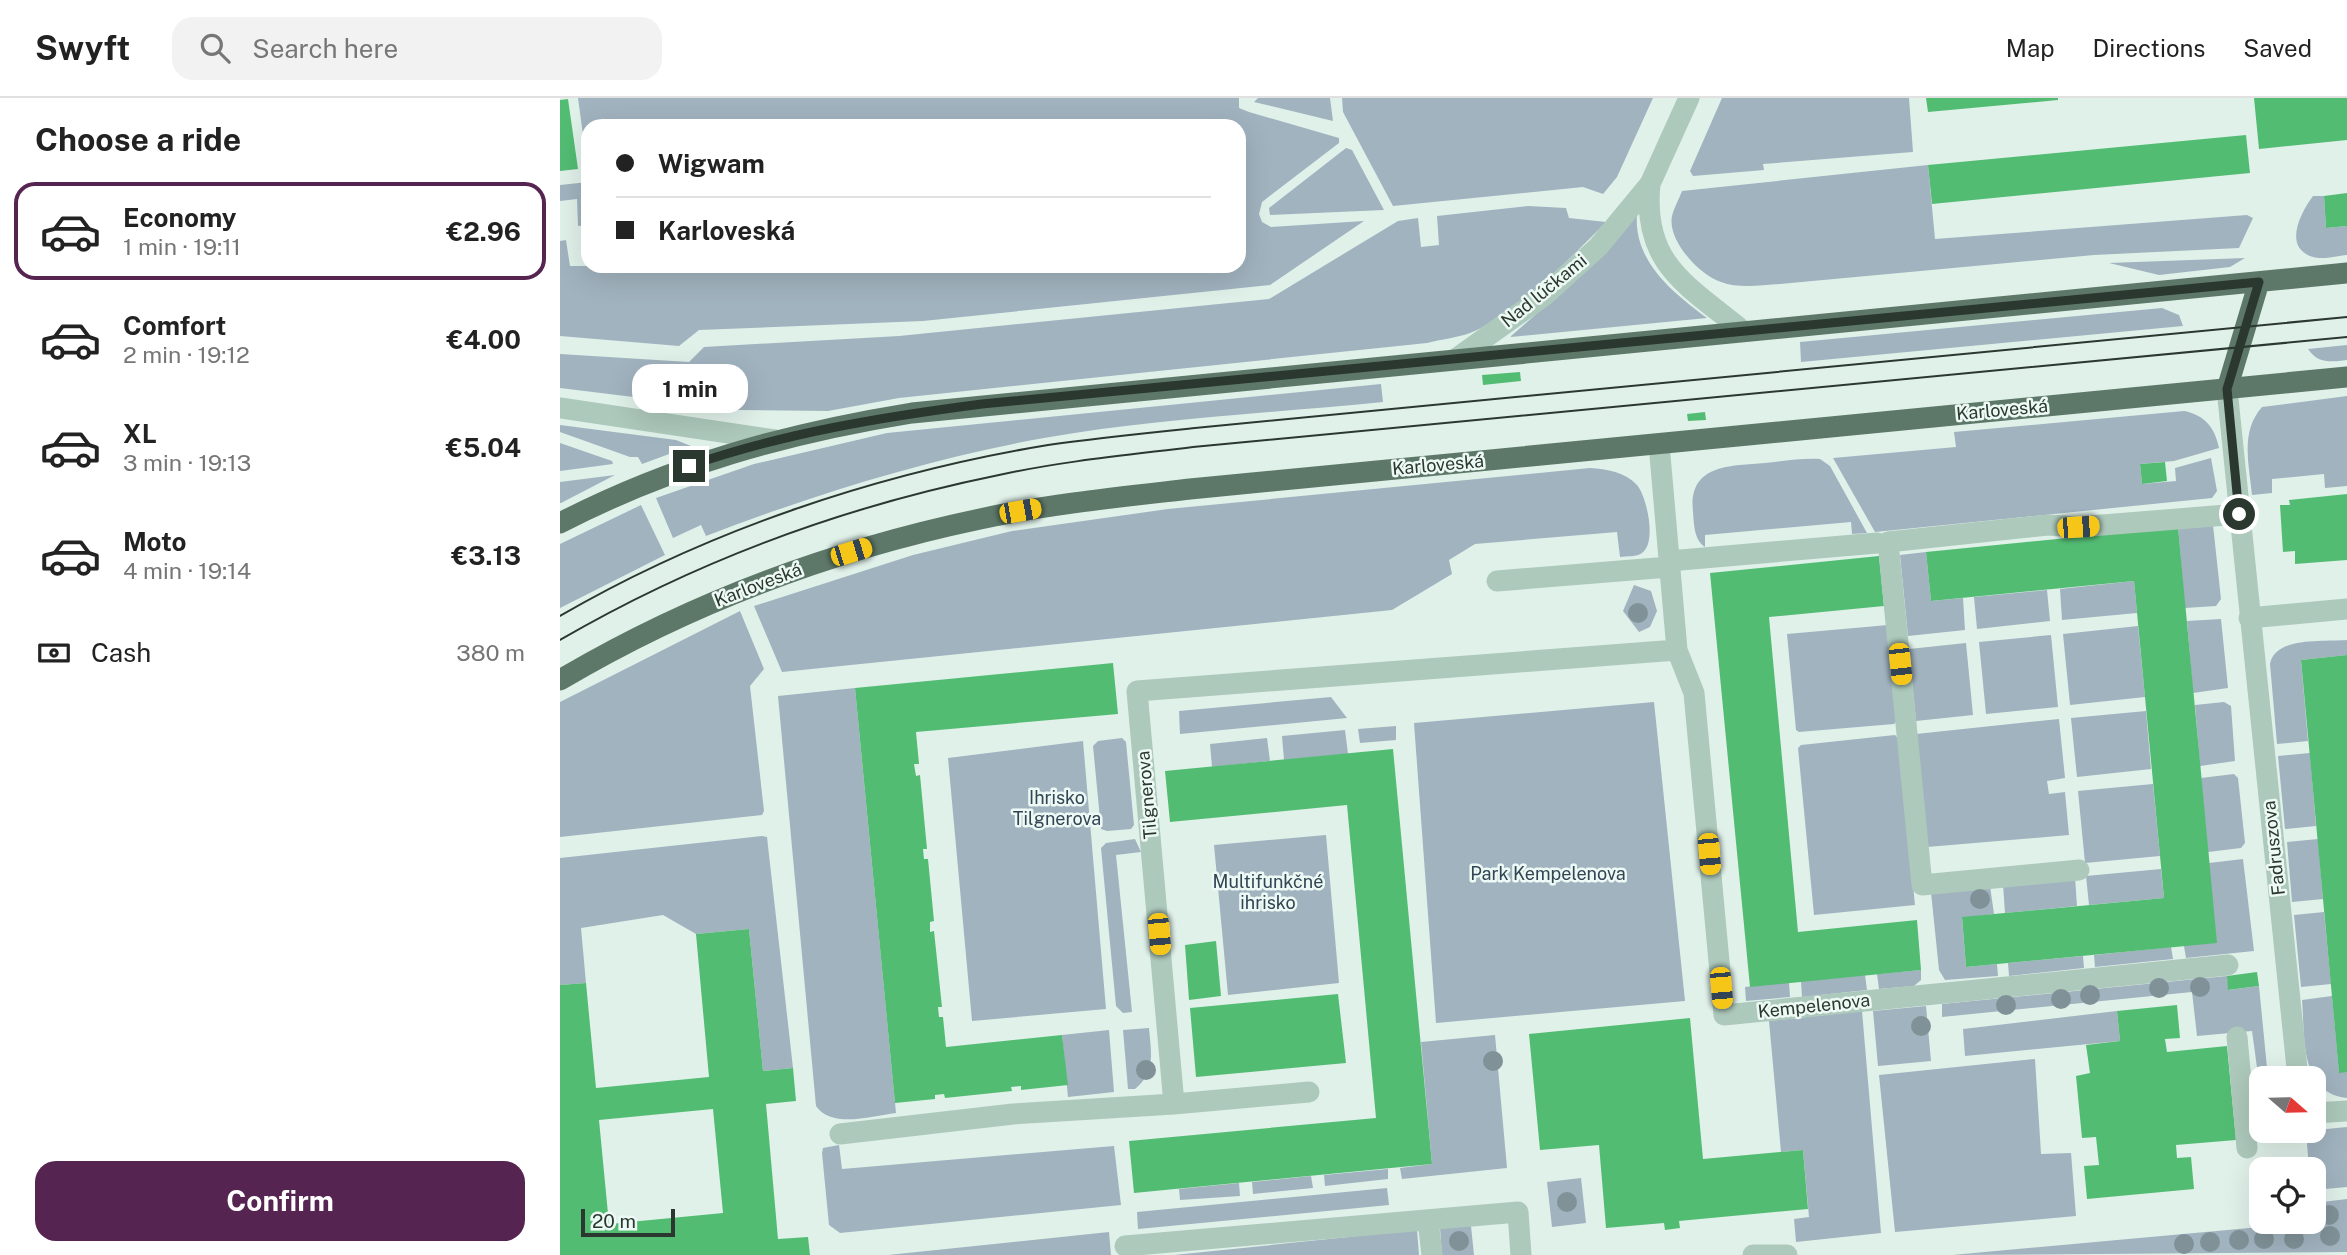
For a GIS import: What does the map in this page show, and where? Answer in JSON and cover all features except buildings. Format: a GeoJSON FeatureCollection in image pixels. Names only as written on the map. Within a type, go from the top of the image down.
{"type":"FeatureCollection","features":[{"type":"Feature","properties":{"kind":"main road"},"geometry":{"type":"LineString","coordinates":[[560,523],[689,466],[775,440],[842,425],[982,404],[2347,273]]}},
{"type":"Feature","properties":{"kind":"main road"},"geometry":{"type":"LineString","coordinates":[[2227,389],[2259,282]]}},
{"type":"Feature","properties":{"kind":"main road","name":"Karloveská"},"geometry":{"type":"LineString","coordinates":[[560,680],[630,642],[739,591],[871,546],[980,519],[1177,490],[2347,377]]}},
{"type":"Feature","properties":{"kind":"street","name":"Nad lúčkami"},"geometry":{"type":"LineString","coordinates":[[1457,359],[1574,270],[1650,184],[1689,98]]}},
{"type":"Feature","properties":{"kind":"street","name":"Nad lúčkami"},"geometry":{"type":"LineString","coordinates":[[1650,184],[1648,209],[1651,233],[1661,254],[1683,280],[1743,331]]}},
{"type":"Feature","properties":{"kind":"street"},"geometry":{"type":"LineString","coordinates":[[2227,389],[2249,618],[2347,609]]}},
{"type":"Feature","properties":{"kind":"street"},"geometry":{"type":"LineString","coordinates":[[560,408],[775,440]]}},
{"type":"Feature","properties":{"kind":"street","name":"Kempelenova"},"geometry":{"type":"LineString","coordinates":[[1659,444],[1677,650],[1694,693],[1724,1015],[2228,965]]}},
{"type":"Feature","properties":{"kind":"street"},"geometry":{"type":"LineString","coordinates":[[1497,581],[2048,525],[2078,527],[2239,514]]}},
{"type":"Feature","properties":{"kind":"street"},"geometry":{"type":"LineString","coordinates":[[1883,543],[1922,885],[2079,870]]}},
{"type":"Feature","properties":{"kind":"street","name":"Fadruszova"},"geometry":{"type":"LineString","coordinates":[[2249,618],[2297,1066]]}},
{"type":"Feature","properties":{"kind":"street","name":"Tilgnerova"},"geometry":{"type":"LineString","coordinates":[[1174,1104],[1138,691],[1677,650]]}},
{"type":"Feature","properties":{"kind":"street"},"geometry":{"type":"LineString","coordinates":[[2236,1037],[2249,1099]]}},
{"type":"Feature","properties":{"kind":"street"},"geometry":{"type":"LineString","coordinates":[[841,1134],[1013,1114],[1309,1092]]}},
{"type":"Feature","properties":{"kind":"street"},"geometry":{"type":"LineString","coordinates":[[2326,1112],[2347,1111]]}},
{"type":"Feature","properties":{"kind":"street"},"geometry":{"type":"LineString","coordinates":[[2247,1148],[2249,1134]]}},
{"type":"Feature","properties":{"kind":"street"},"geometry":{"type":"LineString","coordinates":[[1125,1246],[1518,1212],[1521,1255]]}},
{"type":"Feature","properties":{"kind":"street"},"geometry":{"type":"LineString","coordinates":[[1428,1220],[1432,1255]]}},
{"type":"Feature","properties":{"kind":"street"},"geometry":{"type":"LineString","coordinates":[[1754,1255],[1787,1255]]}},
{"type":"Feature","properties":{"kind":"green space"},"geometry":{"type":"Polygon","coordinates":[[[578,98],[1239,98],[1239,108],[1249,112],[1339,138],[1339,143],[1262,202],[1259,214],[1262,222],[1271,227],[1364,221],[1270,285],[923,321],[699,330],[679,346],[560,336],[560,241],[566,240],[570,266],[581,266],[581,273],[1246,273],[1246,119],[581,120],[578,98]]]}},
{"type":"Feature","properties":{"kind":"green space"},"geometry":{"type":"Polygon","coordinates":[[[1258,98],[1330,98],[1333,121],[1254,102],[1258,98]]]}},
{"type":"Feature","properties":{"kind":"green space"},"geometry":{"type":"Polygon","coordinates":[[[1342,98],[1653,98],[1617,177],[1603,194],[1583,187],[1393,206],[1343,112],[1342,98]]]}},
{"type":"Feature","properties":{"kind":"green space"},"geometry":{"type":"Polygon","coordinates":[[[1722,98],[1909,98],[1913,152],[1763,164],[1764,170],[1693,176],[1690,171],[1722,98]]]}},
{"type":"Feature","properties":{"kind":"green space"},"geometry":{"type":"Polygon","coordinates":[[[1346,148],[1352,150],[1384,210],[1270,215],[1269,208],[1346,148]]]}},
{"type":"Feature","properties":{"kind":"green space"},"geometry":{"type":"Polygon","coordinates":[[[1928,165],[1935,239],[2247,215],[2253,218],[2239,248],[2094,255],[1750,286],[1728,284],[1703,272],[1686,255],[1674,235],[1672,216],[1682,191],[1928,165]]]}},
{"type":"Feature","properties":{"kind":"green space"},"geometry":{"type":"Polygon","coordinates":[[[581,183],[581,226],[578,226],[577,199],[560,201],[560,185],[581,183]]]}},
{"type":"Feature","properties":{"kind":"green space"},"geometry":{"type":"Polygon","coordinates":[[[2313,196],[2324,196],[2326,228],[2347,226],[2347,255],[2317,258],[2298,246],[2297,229],[2313,196]]]}},
{"type":"Feature","properties":{"kind":"green space"},"geometry":{"type":"Polygon","coordinates":[[[1528,206],[1566,208],[1569,218],[1606,222],[1542,284],[1505,313],[1470,333],[1427,343],[899,398],[828,411],[739,410],[560,388],[560,354],[689,362],[704,347],[899,336],[1269,299],[1398,221],[1418,218],[1421,247],[1439,245],[1437,216],[1528,206]]]}},
{"type":"Feature","properties":{"kind":"green space"},"geometry":{"type":"Polygon","coordinates":[[[1637,213],[1641,246],[1657,274],[1707,318],[1510,337],[1606,253],[1637,213]]]}},
{"type":"Feature","properties":{"kind":"green space"},"geometry":{"type":"Polygon","coordinates":[[[2245,258],[2230,267],[2159,275],[2109,263],[2245,258]]]}},
{"type":"Feature","properties":{"kind":"green space"},"geometry":{"type":"Polygon","coordinates":[[[2162,308],[2179,315],[2183,326],[1801,362],[1800,342],[2162,308]]]}},
{"type":"Feature","properties":{"kind":"green space"},"geometry":{"type":"Polygon","coordinates":[[[2347,345],[2347,360],[2341,361],[2321,360],[2308,349],[2347,345]]]}},
{"type":"Feature","properties":{"kind":"green space"},"geometry":{"type":"Polygon","coordinates":[[[1381,384],[1383,402],[1085,431],[957,456],[872,479],[706,536],[701,525],[673,538],[656,498],[754,464],[887,433],[1381,384]]]}},
{"type":"Feature","properties":{"kind":"green space"},"geometry":{"type":"Polygon","coordinates":[[[2347,396],[2347,486],[2325,488],[2324,474],[2272,479],[2272,493],[2252,495],[2248,438],[2255,417],[2262,407],[2347,396]]]}},
{"type":"Feature","properties":{"kind":"green space"},"geometry":{"type":"Polygon","coordinates":[[[2184,411],[2198,416],[2208,424],[2215,434],[2219,448],[2174,461],[2140,464],[2142,484],[2176,481],[2175,468],[2211,458],[2217,491],[2212,498],[1875,532],[1833,458],[1956,447],[1954,432],[2184,411]]]}},
{"type":"Feature","properties":{"kind":"green space"},"geometry":{"type":"Polygon","coordinates":[[[560,425],[676,440],[691,446],[642,464],[638,457],[630,457],[560,432],[560,425]]]}},
{"type":"Feature","properties":{"kind":"green space"},"geometry":{"type":"Polygon","coordinates":[[[560,443],[612,461],[613,464],[560,471],[560,443]]]}},
{"type":"Feature","properties":{"kind":"green space"},"geometry":{"type":"Polygon","coordinates":[[[1820,459],[1830,466],[1867,533],[1852,534],[1851,522],[1705,535],[1705,547],[1701,544],[1694,527],[1693,496],[1704,476],[1738,465],[1820,459]]]}},
{"type":"Feature","properties":{"kind":"green space"},"geometry":{"type":"Polygon","coordinates":[[[1590,468],[1621,474],[1641,491],[1650,530],[1647,548],[1642,553],[1620,557],[1617,532],[1475,544],[1449,560],[1452,574],[1392,610],[782,672],[754,606],[913,555],[1012,531],[1168,509],[1590,468]]]}},
{"type":"Feature","properties":{"kind":"green space"},"geometry":{"type":"Polygon","coordinates":[[[615,475],[561,503],[560,503],[560,482],[615,475]]]}},
{"type":"Feature","properties":{"kind":"green space"},"geometry":{"type":"Polygon","coordinates":[[[641,505],[665,555],[560,608],[560,544],[641,505]]]}},
{"type":"Feature","properties":{"kind":"green space"},"geometry":{"type":"Polygon","coordinates":[[[2213,525],[2221,599],[2216,606],[2185,608],[2178,527],[2213,525]]]}},
{"type":"Feature","properties":{"kind":"green space"},"geometry":{"type":"Polygon","coordinates":[[[1926,552],[1931,601],[1963,598],[1965,630],[1908,636],[1900,555],[1926,552]]]}},
{"type":"Feature","properties":{"kind":"green space"},"geometry":{"type":"Polygon","coordinates":[[[2134,581],[2137,613],[2062,620],[2060,589],[2134,581]]]}},
{"type":"Feature","properties":{"kind":"green space"},"geometry":{"type":"Polygon","coordinates":[[[1634,585],[1651,591],[1657,611],[1650,627],[1639,632],[1623,611],[1634,585]]]}},
{"type":"Feature","properties":{"kind":"green space"},"geometry":{"type":"Polygon","coordinates":[[[2047,590],[2050,621],[1977,629],[1974,597],[2047,590]]]}},
{"type":"Feature","properties":{"kind":"green space"},"geometry":{"type":"Polygon","coordinates":[[[740,611],[764,669],[750,686],[764,811],[762,815],[560,837],[560,702],[740,611]]]}},
{"type":"Feature","properties":{"kind":"green space"},"geometry":{"type":"Polygon","coordinates":[[[2221,619],[2228,688],[2193,693],[2187,621],[2221,619]]]}},
{"type":"Feature","properties":{"kind":"green space"},"geometry":{"type":"Polygon","coordinates":[[[1888,625],[1898,720],[1894,724],[1799,732],[1796,730],[1787,634],[1888,625]]]}},
{"type":"Feature","properties":{"kind":"green space"},"geometry":{"type":"Polygon","coordinates":[[[2138,626],[2145,697],[2070,705],[2063,634],[2138,626]]]}},
{"type":"Feature","properties":{"kind":"green space"},"geometry":{"type":"Polygon","coordinates":[[[2051,635],[2058,707],[1986,714],[1979,642],[2051,635]]]}},
{"type":"Feature","properties":{"kind":"green space"},"geometry":{"type":"Polygon","coordinates":[[[2347,640],[2347,655],[2301,660],[2308,741],[2277,744],[2270,664],[2274,655],[2281,649],[2302,642],[2347,640]]]}},
{"type":"Feature","properties":{"kind":"green space"},"geometry":{"type":"Polygon","coordinates":[[[1966,643],[1973,715],[1916,721],[1909,649],[1966,643]]]}},
{"type":"Feature","properties":{"kind":"green space"},"geometry":{"type":"Polygon","coordinates":[[[855,688],[896,1113],[842,1119],[823,1113],[816,1106],[778,696],[855,688]]]}},
{"type":"Feature","properties":{"kind":"green space"},"geometry":{"type":"Polygon","coordinates":[[[1331,697],[1347,718],[1180,734],[1179,711],[1331,697]]]}},
{"type":"Feature","properties":{"kind":"green space","name":"Park Kempelenova"},"geometry":{"type":"Polygon","coordinates":[[[1654,702],[1685,1001],[1436,1023],[1414,723],[1654,702]]]}},
{"type":"Feature","properties":{"kind":"green space"},"geometry":{"type":"Polygon","coordinates":[[[2224,702],[2231,706],[2235,761],[2200,766],[2195,705],[2224,702]]]}},
{"type":"Feature","properties":{"kind":"green space"},"geometry":{"type":"Polygon","coordinates":[[[2146,711],[2151,769],[2077,777],[2071,718],[2146,711]]]}},
{"type":"Feature","properties":{"kind":"green space"},"geometry":{"type":"Polygon","coordinates":[[[2059,719],[2065,778],[2047,781],[2049,794],[2065,792],[2069,835],[1927,847],[1916,734],[2059,719]]]}},
{"type":"Feature","properties":{"kind":"green space"},"geometry":{"type":"Polygon","coordinates":[[[1396,726],[1396,740],[1360,743],[1358,729],[1396,726]]]}},
{"type":"Feature","properties":{"kind":"green space"},"geometry":{"type":"Polygon","coordinates":[[[1345,730],[1348,754],[1284,760],[1282,736],[1345,730]]]}},
{"type":"Feature","properties":{"kind":"green space"},"geometry":{"type":"Polygon","coordinates":[[[1895,735],[1899,739],[1915,905],[1814,915],[1798,748],[1801,745],[1895,735]]]}},
{"type":"Feature","properties":{"kind":"green space"},"geometry":{"type":"Polygon","coordinates":[[[1122,738],[1126,742],[1134,825],[1131,829],[1107,831],[1101,829],[1093,746],[1098,741],[1122,738]]]}},
{"type":"Feature","properties":{"kind":"green space"},"geometry":{"type":"Polygon","coordinates":[[[1267,738],[1270,761],[1212,767],[1210,744],[1267,738]]]}},
{"type":"Feature","properties":{"kind":"green space","name":"Ihrisko Tilgnerova"},"geometry":{"type":"Polygon","coordinates":[[[1083,741],[1106,1009],[972,1021],[948,758],[1083,741]]]}},
{"type":"Feature","properties":{"kind":"green space"},"geometry":{"type":"Polygon","coordinates":[[[2310,753],[2316,826],[2285,829],[2278,756],[2310,753]]]}},
{"type":"Feature","properties":{"kind":"green space"},"geometry":{"type":"Polygon","coordinates":[[[2234,774],[2238,778],[2245,843],[2241,848],[2208,852],[2201,778],[2234,774]]]}},
{"type":"Feature","properties":{"kind":"green space"},"geometry":{"type":"Polygon","coordinates":[[[2153,784],[2160,856],[2085,863],[2078,791],[2153,784]]]}},
{"type":"Feature","properties":{"kind":"green space","name":"Multifunkčné ihrisko"},"geometry":{"type":"Polygon","coordinates":[[[1326,835],[1339,983],[1228,995],[1214,845],[1326,835]]]}},
{"type":"Feature","properties":{"kind":"green space"},"geometry":{"type":"Polygon","coordinates":[[[767,837],[793,1068],[763,1071],[749,929],[696,934],[663,915],[581,928],[586,983],[560,985],[560,858],[767,837]]]}},
{"type":"Feature","properties":{"kind":"green space"},"geometry":{"type":"Polygon","coordinates":[[[1135,839],[1141,852],[1116,855],[1132,1012],[1123,1013],[1116,1006],[1101,848],[1106,843],[1135,839]]]}},
{"type":"Feature","properties":{"kind":"green space"},"geometry":{"type":"Polygon","coordinates":[[[2318,839],[2323,899],[2292,902],[2287,842],[2318,839]]]}},
{"type":"Feature","properties":{"kind":"green space"},"geometry":{"type":"Polygon","coordinates":[[[2243,859],[2254,951],[2186,958],[2184,946],[2209,863],[2243,859]]]}},
{"type":"Feature","properties":{"kind":"green space"},"geometry":{"type":"Polygon","coordinates":[[[2161,869],[2164,898],[2089,905],[2086,876],[2161,869]]]}},
{"type":"Feature","properties":{"kind":"green space"},"geometry":{"type":"Polygon","coordinates":[[[2075,877],[2077,906],[2005,913],[2003,884],[2075,877]]]}},
{"type":"Feature","properties":{"kind":"green space"},"geometry":{"type":"Polygon","coordinates":[[[1990,886],[1994,914],[1962,918],[1966,967],[1997,964],[1998,976],[1945,980],[1939,970],[1931,892],[1990,886]]]}},
{"type":"Feature","properties":{"kind":"green space"},"geometry":{"type":"Polygon","coordinates":[[[2324,912],[2331,984],[2301,987],[2294,915],[2324,912]]]}},
{"type":"Feature","properties":{"kind":"green space"},"geometry":{"type":"Polygon","coordinates":[[[2171,947],[2173,959],[2095,967],[2094,955],[2171,947]]]}},
{"type":"Feature","properties":{"kind":"green space"},"geometry":{"type":"Polygon","coordinates":[[[2083,956],[2084,968],[2009,976],[2008,963],[2083,956]]]}},
{"type":"Feature","properties":{"kind":"green space"},"geometry":{"type":"Polygon","coordinates":[[[1921,970],[1921,980],[1914,986],[1879,989],[1877,974],[1921,970]]]}},
{"type":"Feature","properties":{"kind":"green space"},"geometry":{"type":"Polygon","coordinates":[[[1865,975],[1867,990],[1802,997],[1801,981],[1865,975]]]}},
{"type":"Feature","properties":{"kind":"green space"},"geometry":{"type":"Polygon","coordinates":[[[2227,976],[2229,990],[2259,986],[2267,1066],[2257,1066],[2252,1031],[2197,1036],[2192,992],[1942,1017],[1942,1004],[2227,976]]]}},
{"type":"Feature","properties":{"kind":"green space"},"geometry":{"type":"Polygon","coordinates":[[[1789,982],[1790,997],[1746,1001],[1745,987],[1789,982]]]}},
{"type":"Feature","properties":{"kind":"green space"},"geometry":{"type":"Polygon","coordinates":[[[2332,996],[2339,1072],[2347,1072],[2347,1098],[2326,1090],[2326,1066],[2310,1066],[2305,1045],[2302,1000],[2332,996]]]}},
{"type":"Feature","properties":{"kind":"green space"},"geometry":{"type":"Polygon","coordinates":[[[1926,1006],[1931,1061],[1878,1066],[1873,1011],[1926,1006]]]}},
{"type":"Feature","properties":{"kind":"green space"},"geometry":{"type":"Polygon","coordinates":[[[1862,1011],[1881,1233],[1796,1242],[1794,1219],[1809,1217],[1803,1150],[1781,1152],[1769,1021],[1862,1011]]]}},
{"type":"Feature","properties":{"kind":"green space"},"geometry":{"type":"Polygon","coordinates":[[[2117,1011],[2120,1041],[1965,1056],[1963,1029],[2117,1011]]]}},
{"type":"Feature","properties":{"kind":"green space"},"geometry":{"type":"Polygon","coordinates":[[[1149,1028],[1149,1069],[1135,1089],[1128,1089],[1123,1030],[1149,1028]]]}},
{"type":"Feature","properties":{"kind":"green space"},"geometry":{"type":"Polygon","coordinates":[[[1109,1030],[1114,1092],[1068,1097],[1062,1035],[1109,1030]]]}},
{"type":"Feature","properties":{"kind":"green space"},"geometry":{"type":"Polygon","coordinates":[[[1495,1035],[1507,1168],[1402,1179],[1400,1168],[1432,1164],[1421,1042],[1495,1035]]]}},
{"type":"Feature","properties":{"kind":"green space"},"geometry":{"type":"Polygon","coordinates":[[[2035,1059],[2041,1154],[2071,1153],[2076,1216],[1895,1232],[1879,1075],[2035,1059]]]}},
{"type":"Feature","properties":{"kind":"green space"},"geometry":{"type":"Polygon","coordinates":[[[2347,1127],[2347,1187],[2326,1189],[2326,1157],[2308,1157],[2307,1143],[2326,1143],[2326,1129],[2347,1127]]]}},
{"type":"Feature","properties":{"kind":"green space"},"geometry":{"type":"Polygon","coordinates":[[[839,1145],[842,1169],[1114,1146],[1121,1205],[840,1233],[829,1225],[822,1153],[823,1148],[839,1145]]]}},
{"type":"Feature","properties":{"kind":"green space"},"geometry":{"type":"Polygon","coordinates":[[[1388,1169],[1388,1179],[1325,1186],[1324,1175],[1388,1169]]]}},
{"type":"Feature","properties":{"kind":"green space"},"geometry":{"type":"Polygon","coordinates":[[[1311,1176],[1313,1188],[1253,1194],[1252,1182],[1311,1176]]]}},
{"type":"Feature","properties":{"kind":"green space"},"geometry":{"type":"Polygon","coordinates":[[[1581,1178],[1586,1223],[1552,1227],[1547,1182],[1581,1178]]]}},
{"type":"Feature","properties":{"kind":"green space"},"geometry":{"type":"Polygon","coordinates":[[[1239,1183],[1240,1196],[1180,1200],[1179,1189],[1239,1183]]]}},
{"type":"Feature","properties":{"kind":"green space"},"geometry":{"type":"Polygon","coordinates":[[[1387,1188],[1389,1205],[1138,1229],[1137,1212],[1387,1188]]]}},
{"type":"Feature","properties":{"kind":"green space"},"geometry":{"type":"Polygon","coordinates":[[[2347,1199],[2347,1252],[1952,1255],[2249,1228],[2249,1234],[2326,1234],[2326,1202],[2347,1199]]]}},
{"type":"Feature","properties":{"kind":"green space"},"geometry":{"type":"Polygon","coordinates":[[[1471,1226],[1474,1255],[1442,1255],[1440,1228],[1471,1226]]]}},
{"type":"Feature","properties":{"kind":"green space"},"geometry":{"type":"Polygon","coordinates":[[[1417,1230],[1419,1255],[1174,1255],[1417,1230]]]}},
{"type":"Feature","properties":{"kind":"green space"},"geometry":{"type":"Polygon","coordinates":[[[1109,1232],[1111,1255],[888,1255],[1109,1232]]]}},
{"type":"Feature","properties":{"kind":"tram line"},"geometry":{"type":"LineString","coordinates":[[560,616],[675,557],[796,509],[921,471],[1048,445],[1195,428],[2347,317]]}},
{"type":"Feature","properties":{"kind":"tram line"},"geometry":{"type":"LineString","coordinates":[[560,640],[664,585],[773,539],[885,503],[1047,466],[1193,447],[2347,337]]}},
{"type":"Feature","properties":{"kind":"route"},"geometry":{"type":"LineString","coordinates":[[689,466],[732,451],[842,425],[982,404],[2259,282],[2227,389],[2239,514]]}}]}
